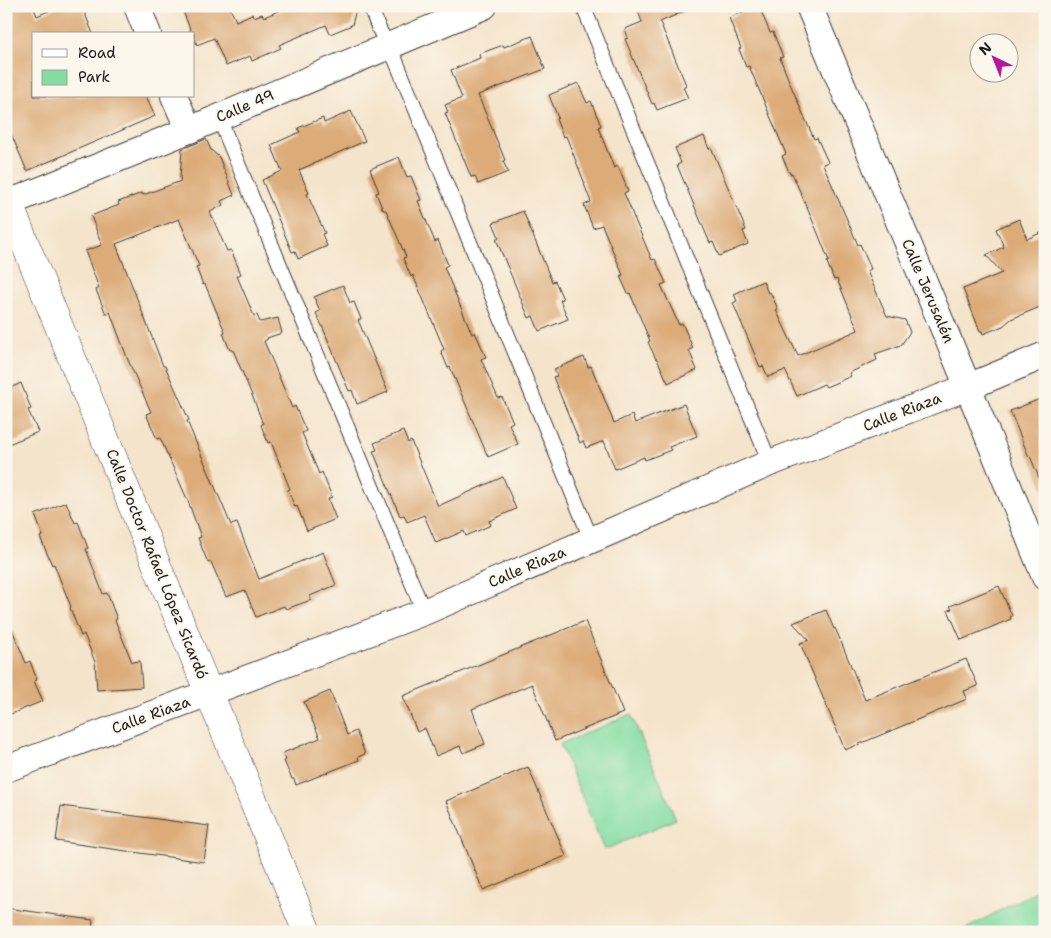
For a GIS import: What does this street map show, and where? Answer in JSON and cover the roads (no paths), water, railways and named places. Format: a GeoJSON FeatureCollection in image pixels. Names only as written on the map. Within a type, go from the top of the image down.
{"type":"FeatureCollection","features":[{"type":"Feature","properties":{"kind":"street"},"geometry":{"type":"LineString","coordinates":[[137,6],[147,32]]}},
{"type":"Feature","properties":{"kind":"street","name":"Calle 49"},"geometry":{"type":"LineString","coordinates":[[7,202],[218,118],[484,6]]}},
{"type":"Feature","properties":{"kind":"street","name":"Calle Jerusalén"},"geometry":{"type":"LineString","coordinates":[[810,6],[1045,576]]}},
{"type":"Feature","properties":{"kind":"street"},"geometry":{"type":"LineString","coordinates":[[175,98],[188,130]]}},
{"type":"Feature","properties":{"kind":"street","name":"Calle Doctor Rafael López Sicardó"},"geometry":{"type":"LineString","coordinates":[[7,202],[307,932]]}},
{"type":"Feature","properties":{"kind":"street","name":"Calle Riaza"},"geometry":{"type":"LineString","coordinates":[[6,769],[424,612],[770,464],[1045,355]]}},
{"type":"Feature","properties":{"kind":"lane"},"geometry":{"type":"LineString","coordinates":[[370,6],[379,29],[400,70],[591,539]]}},
{"type":"Feature","properties":{"kind":"lane"},"geometry":{"type":"LineString","coordinates":[[583,6],[770,464]]}},
{"type":"Feature","properties":{"kind":"lane"},"geometry":{"type":"LineString","coordinates":[[218,118],[424,612]]}}]}
